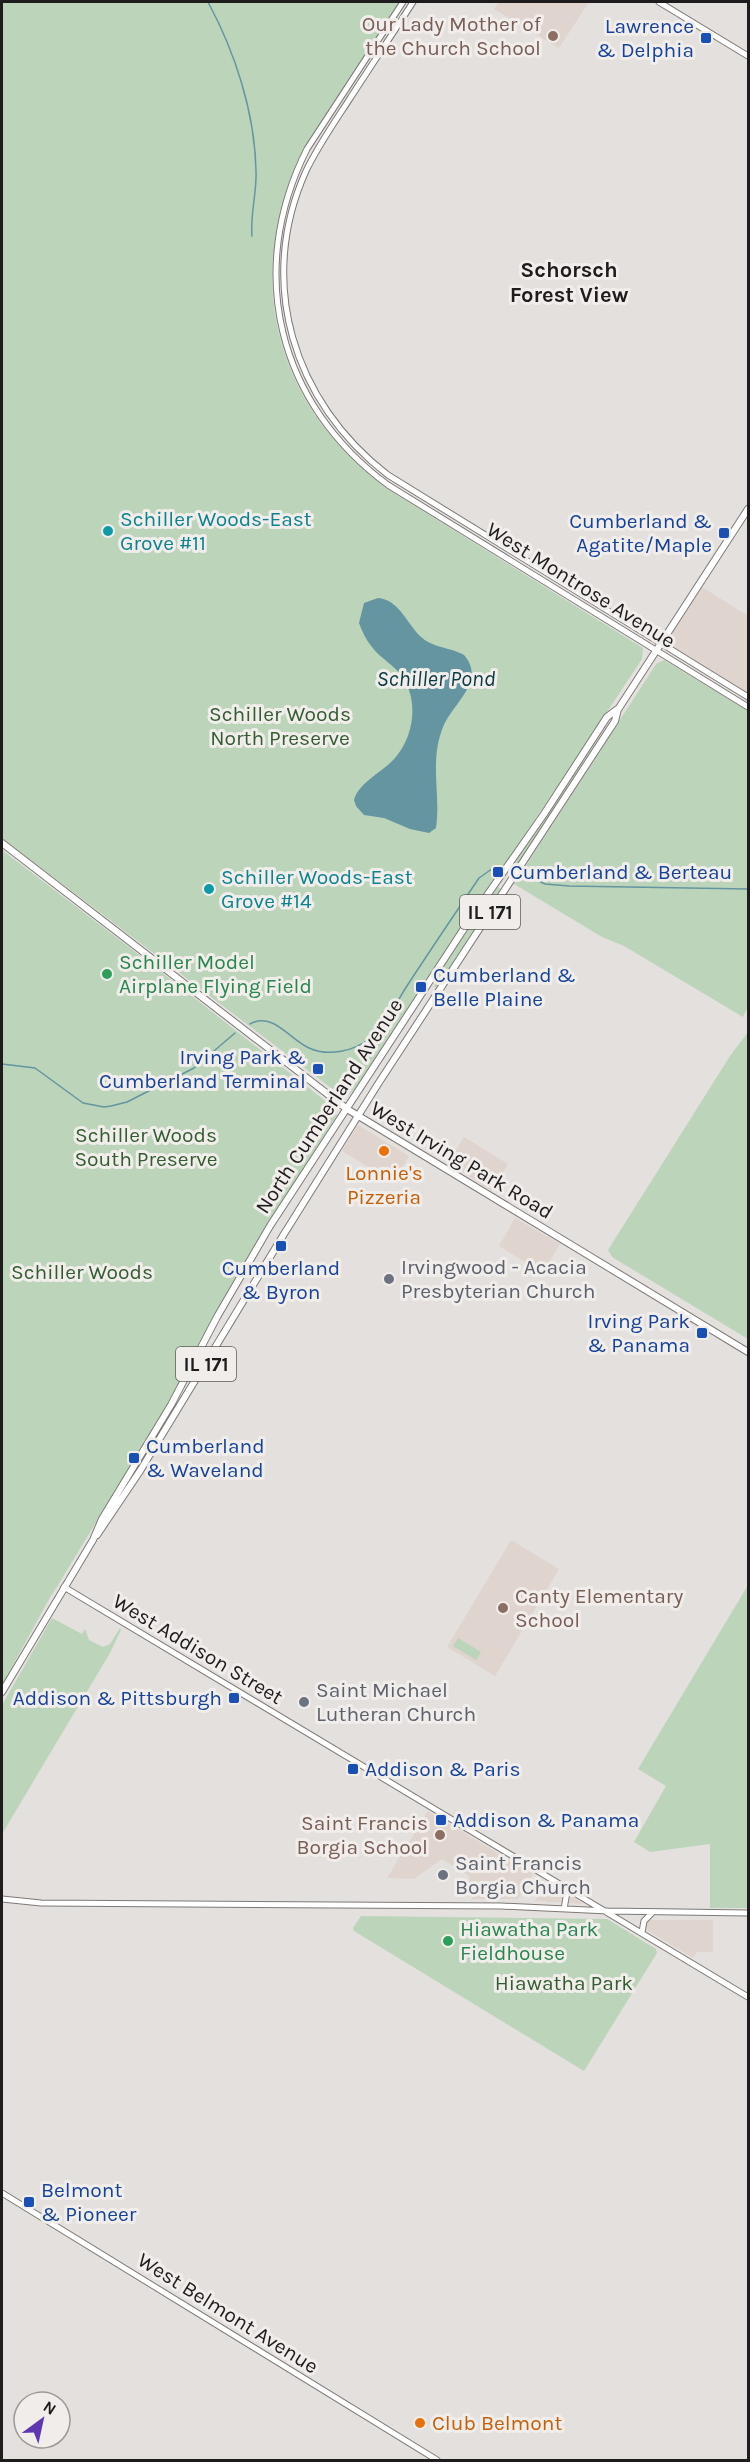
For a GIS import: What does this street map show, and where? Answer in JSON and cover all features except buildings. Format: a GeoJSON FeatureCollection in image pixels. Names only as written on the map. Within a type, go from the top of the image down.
{"type":"FeatureCollection","features":[{"type":"Feature","properties":{"kind":"main road","name":"West Montrose Avenue"},"geometry":{"type":"LineString","coordinates":[[403,2],[301,162],[287,198],[279,230],[275,272],[276,298],[285,344],[308,399],[342,446],[396,491],[748,707]]}},
{"type":"Feature","properties":{"kind":"main road","name":"West Montrose Avenue"},"geometry":{"type":"LineString","coordinates":[[413,2],[311,162],[291,213],[284,266],[286,303],[299,360],[318,399],[340,431],[401,484],[748,698]]}},
{"type":"Feature","properties":{"kind":"main road"},"geometry":{"type":"LineString","coordinates":[[659,2],[748,56]]}},
{"type":"Feature","properties":{"kind":"main road","name":"North Cumberland Avenue"},"geometry":{"type":"LineString","coordinates":[[2,1692],[93,1540],[134,1480],[358,1116],[615,721],[619,708],[748,509]]}},
{"type":"Feature","properties":{"kind":"main road","name":"North Cumberland Avenue"},"geometry":{"type":"LineString","coordinates":[[93,1540],[102,1519],[171,1405],[217,1317],[270,1226],[483,901],[608,717],[619,708]]}},
{"type":"Feature","properties":{"kind":"main road","name":"West Irving Park Road"},"geometry":{"type":"LineString","coordinates":[[2,843],[347,1109],[748,1352]]}},
{"type":"Feature","properties":{"kind":"main road","name":"West Addison Street"},"geometry":{"type":"LineString","coordinates":[[64,1587],[748,1997]]}},
{"type":"Feature","properties":{"kind":"main road"},"geometry":{"type":"LineString","coordinates":[[563,1885],[567,1892],[564,1909]]}},
{"type":"Feature","properties":{"kind":"main road"},"geometry":{"type":"LineString","coordinates":[[2,1899],[41,1903],[501,1906],[608,1911],[748,1913]]}},
{"type":"Feature","properties":{"kind":"main road"},"geometry":{"type":"LineString","coordinates":[[642,1932],[644,1921],[653,1912]]}},
{"type":"Feature","properties":{"kind":"main road","name":"West Belmont Avenue"},"geometry":{"type":"LineString","coordinates":[[2,2193],[437,2460]]}},
{"type":"Feature","properties":{"kind":"shaded area","name":"Our Lady Mother of the Church School"},"geometry":{"type":"Polygon","coordinates":[[[499,2],[589,2],[559,48],[494,9],[499,2]]]}},
{"type":"Feature","properties":{"kind":"shaded area"},"geometry":{"type":"Polygon","coordinates":[[[702,587],[748,616],[748,695],[665,643],[702,587]]]}},
{"type":"Feature","properties":{"kind":"shaded area"},"geometry":{"type":"Polygon","coordinates":[[[358,1125],[409,1156],[393,1182],[342,1151],[358,1125]]]}},
{"type":"Feature","properties":{"kind":"shaded area"},"geometry":{"type":"Polygon","coordinates":[[[464,1137],[508,1164],[492,1191],[448,1163],[464,1137]]]}},
{"type":"Feature","properties":{"kind":"shaded area"},"geometry":{"type":"Polygon","coordinates":[[[515,1218],[560,1244],[543,1273],[499,1246],[515,1218]]]}},
{"type":"Feature","properties":{"kind":"shaded area","name":"Canty Elementary School"},"geometry":{"type":"Polygon","coordinates":[[[511,1540],[559,1569],[495,1676],[447,1647],[511,1540]]]}},
{"type":"Feature","properties":{"kind":"shaded area","name":"Saint Francis Borgia School"},"geometry":{"type":"Polygon","coordinates":[[[428,1811],[533,1874],[518,1899],[472,1899],[469,1876],[442,1859],[414,1879],[387,1878],[428,1811]]]}},
{"type":"Feature","properties":{"kind":"shaded area"},"geometry":{"type":"Polygon","coordinates":[[[546,1882],[584,1904],[535,1901],[546,1882]]]}},
{"type":"Feature","properties":{"kind":"shaded area"},"geometry":{"type":"Polygon","coordinates":[[[648,1920],[713,1920],[713,1952],[697,1952],[693,1958],[645,1929],[648,1920]]]}},
{"type":"Feature","properties":{"kind":"green space","name":"Schiller Woods North Preserve"},"geometry":{"type":"Polygon","coordinates":[[[2,2],[400,2],[307,144],[286,192],[275,240],[272,288],[279,334],[294,377],[318,418],[349,456],[389,490],[643,648],[642,659],[358,1085],[348,1096],[342,1096],[327,1085],[2,838],[2,2]]]}},
{"type":"Feature","properties":{"kind":"green space"},"geometry":{"type":"Polygon","coordinates":[[[664,660],[748,711],[748,1007],[743,1017],[514,884],[656,664],[664,660]]]}},
{"type":"Feature","properties":{"kind":"green space"},"geometry":{"type":"Polygon","coordinates":[[[609,722],[512,873],[509,872],[511,865],[609,722]]]}},
{"type":"Feature","properties":{"kind":"green space","name":"Schiller Woods South Preserve"},"geometry":{"type":"Polygon","coordinates":[[[2,850],[333,1107],[337,1115],[240,1269],[167,1406],[47,1603],[2,1685],[2,850]]]}},
{"type":"Feature","properties":{"kind":"green space"},"geometry":{"type":"Polygon","coordinates":[[[498,887],[501,889],[437,987],[434,987],[460,936],[498,887]]]}},
{"type":"Feature","properties":{"kind":"green space"},"geometry":{"type":"Polygon","coordinates":[[[748,1032],[748,1339],[612,1257],[608,1250],[730,1056],[748,1032]]]}},
{"type":"Feature","properties":{"kind":"green space"},"geometry":{"type":"Polygon","coordinates":[[[748,1585],[748,1908],[710,1908],[710,1844],[650,1852],[634,1842],[666,1786],[638,1769],[748,1585]]]}},
{"type":"Feature","properties":{"kind":"green space"},"geometry":{"type":"Polygon","coordinates":[[[52,1618],[82,1634],[85,1629],[89,1640],[103,1647],[110,1644],[120,1628],[121,1630],[110,1653],[2,1834],[2,1705],[52,1618]]]}},
{"type":"Feature","properties":{"kind":"green space"},"geometry":{"type":"Polygon","coordinates":[[[458,1638],[481,1652],[476,1660],[453,1646],[458,1638]]]}},
{"type":"Feature","properties":{"kind":"green space","name":"Hiawatha Park"},"geometry":{"type":"Polygon","coordinates":[[[361,1916],[607,1919],[656,1949],[657,1953],[584,2071],[354,1931],[353,1928],[361,1916]]]}},
{"type":"Feature","properties":{"kind":"water","name":"Schiller Pond"},"geometry":{"type":"Polygon","coordinates":[[[378,598],[385,599],[397,607],[415,631],[425,640],[464,655],[472,674],[466,692],[447,718],[439,740],[436,765],[436,828],[429,833],[410,829],[384,818],[364,815],[354,800],[361,788],[395,758],[406,739],[412,718],[411,696],[402,676],[372,647],[359,623],[364,603],[378,598]]]}},
{"type":"Feature","properties":{"kind":"waterway"},"geometry":{"type":"LineString","coordinates":[[208,2],[235,62],[252,127],[256,179],[252,236]]}},
{"type":"Feature","properties":{"kind":"waterway"},"geometry":{"type":"LineString","coordinates":[[250,1024],[258,1021],[274,1024],[316,1051],[341,1051],[364,1043],[385,1022],[479,878],[496,866]]}},
{"type":"Feature","properties":{"kind":"waterway"},"geometry":{"type":"LineString","coordinates":[[526,875],[545,884],[569,886],[748,889]]}},
{"type":"Feature","properties":{"kind":"waterway"},"geometry":{"type":"LineString","coordinates":[[2,1064],[35,1068],[83,1103],[104,1107],[127,1102],[194,1068],[235,1033]]}},
{"type":"Feature","properties":{"kind":"place","name":"Our Lady Mother of the Church School"},"geometry":{"type":"Point","coordinates":[553,36]}},
{"type":"Feature","properties":{"kind":"place","name":"Lawrence & Delphia"},"geometry":{"type":"Point","coordinates":[706,38]}},
{"type":"Feature","properties":{"kind":"place","name":"Schiller Woods-East Grove #11"},"geometry":{"type":"Point","coordinates":[108,531]}},
{"type":"Feature","properties":{"kind":"place","name":"Cumberland & Agatite/Maple"},"geometry":{"type":"Point","coordinates":[724,533]}},
{"type":"Feature","properties":{"kind":"place","name":"Cumberland & Berteau"},"geometry":{"type":"Point","coordinates":[498,872]}},
{"type":"Feature","properties":{"kind":"place","name":"Schiller Woods-East Grove #14"},"geometry":{"type":"Point","coordinates":[209,889]}},
{"type":"Feature","properties":{"kind":"place","name":"Schiller Model Airplane Flying Field"},"geometry":{"type":"Point","coordinates":[107,974]}},
{"type":"Feature","properties":{"kind":"place","name":"Cumberland & Belle Plaine"},"geometry":{"type":"Point","coordinates":[421,987]}},
{"type":"Feature","properties":{"kind":"place","name":"Irving Park & Cumberland Terminal"},"geometry":{"type":"Point","coordinates":[318,1069]}},
{"type":"Feature","properties":{"kind":"place","name":"Lonnie's Pizzeria"},"geometry":{"type":"Point","coordinates":[384,1151]}},
{"type":"Feature","properties":{"kind":"place","name":"Cumberland & Byron"},"geometry":{"type":"Point","coordinates":[281,1246]}},
{"type":"Feature","properties":{"kind":"place","name":"Irvingwood - Acacia Presbyterian Church"},"geometry":{"type":"Point","coordinates":[389,1279]}},
{"type":"Feature","properties":{"kind":"place","name":"Irving Park & Panama"},"geometry":{"type":"Point","coordinates":[702,1333]}},
{"type":"Feature","properties":{"kind":"place","name":"Cumberland & Waveland"},"geometry":{"type":"Point","coordinates":[134,1458]}},
{"type":"Feature","properties":{"kind":"place","name":"Canty Elementary School"},"geometry":{"type":"Point","coordinates":[503,1608]}},
{"type":"Feature","properties":{"kind":"place","name":"Addison & Pittsburgh"},"geometry":{"type":"Point","coordinates":[234,1698]}},
{"type":"Feature","properties":{"kind":"place","name":"Saint Michael Lutheran Church"},"geometry":{"type":"Point","coordinates":[304,1702]}},
{"type":"Feature","properties":{"kind":"place","name":"Addison & Paris"},"geometry":{"type":"Point","coordinates":[353,1769]}},
{"type":"Feature","properties":{"kind":"place","name":"Addison & Panama"},"geometry":{"type":"Point","coordinates":[441,1820]}},
{"type":"Feature","properties":{"kind":"place","name":"Saint Francis Borgia School"},"geometry":{"type":"Point","coordinates":[440,1835]}},
{"type":"Feature","properties":{"kind":"place","name":"Saint Francis Borgia Church"},"geometry":{"type":"Point","coordinates":[443,1875]}},
{"type":"Feature","properties":{"kind":"place","name":"Hiawatha Park Fieldhouse"},"geometry":{"type":"Point","coordinates":[448,1941]}},
{"type":"Feature","properties":{"kind":"place","name":"Belmont & Pioneer"},"geometry":{"type":"Point","coordinates":[29,2202]}},
{"type":"Feature","properties":{"kind":"place","name":"Club Belmont"},"geometry":{"type":"Point","coordinates":[420,2423]}},
{"type":"Feature","properties":{"kind":"district","name":"Schorsch Forest View"},"geometry":{"type":"Point","coordinates":[569,282]}},
{"type":"Feature","properties":{"kind":"park label","name":"Schiller Woods"},"geometry":{"type":"Point","coordinates":[82,1272]}}]}
